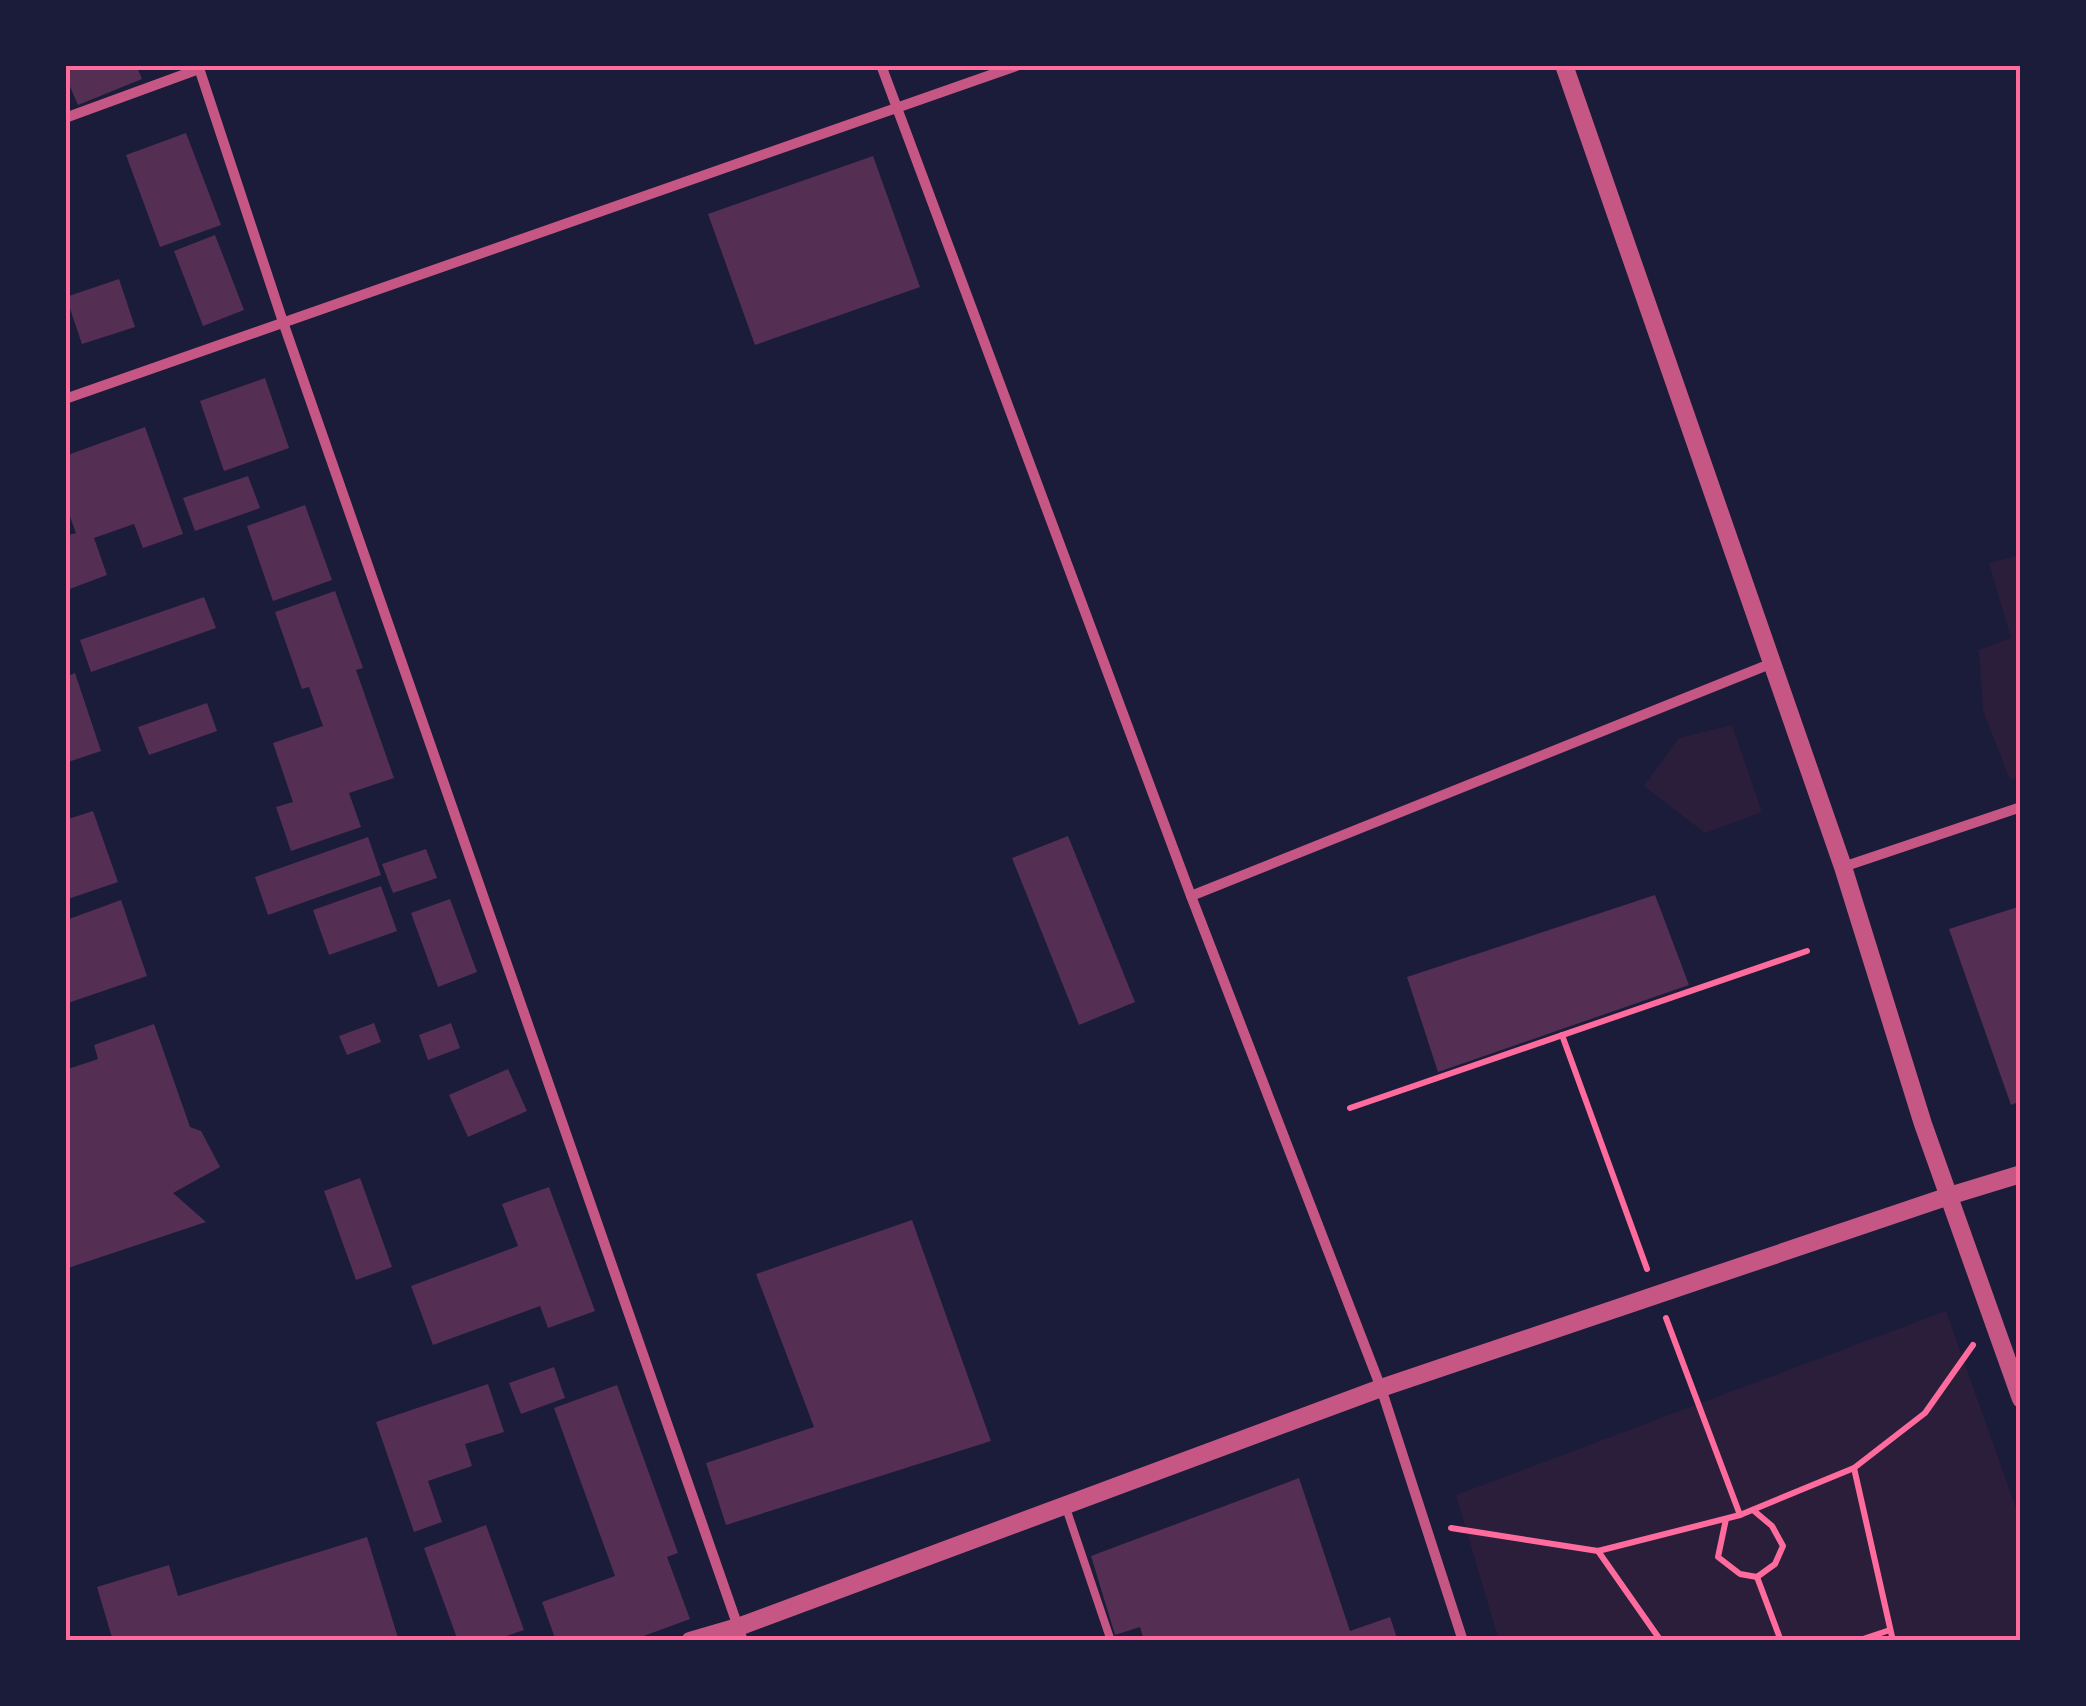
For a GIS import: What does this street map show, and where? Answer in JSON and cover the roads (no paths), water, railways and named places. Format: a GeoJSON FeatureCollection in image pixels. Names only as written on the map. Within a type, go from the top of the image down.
{"type":"FeatureCollection","features":[{"type":"Feature","properties":{"kind":"street"},"geometry":{"type":"LineString","coordinates":[[881,65],[1380,1388],[1464,1641]]}},
{"type":"Feature","properties":{"kind":"street"},"geometry":{"type":"LineString","coordinates":[[65,399],[1020,65]]}},
{"type":"Feature","properties":{"kind":"street"},"geometry":{"type":"LineString","coordinates":[[1564,65],[1843,867],[1923,1124],[2021,1399]]}},
{"type":"Feature","properties":{"kind":"street"},"geometry":{"type":"LineString","coordinates":[[65,118],[198,67],[283,322],[740,1634]]}},
{"type":"Feature","properties":{"kind":"street"},"geometry":{"type":"LineString","coordinates":[[1192,896],[1770,664]]}},
{"type":"Feature","properties":{"kind":"street"},"geometry":{"type":"LineString","coordinates":[[1843,867],[2021,807]]}},
{"type":"Feature","properties":{"kind":"street"},"geometry":{"type":"LineString","coordinates":[[690,1641],[740,1634],[1065,1505],[1380,1388],[2021,1174]]}},
{"type":"Feature","properties":{"kind":"lane"},"geometry":{"type":"LineString","coordinates":[[1065,1505],[1111,1641]]}}]}
